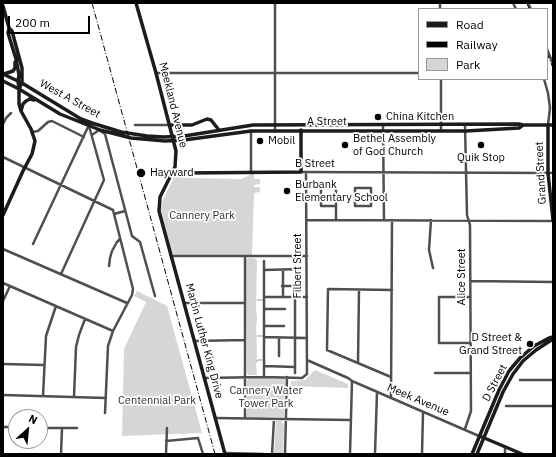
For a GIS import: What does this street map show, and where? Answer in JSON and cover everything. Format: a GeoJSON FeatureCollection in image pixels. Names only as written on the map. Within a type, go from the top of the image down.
{"type":"FeatureCollection","features":[{"type":"Feature","properties":{"kind":"main road","name":"Meekland Avenue"},"geometry":{"type":"LineString","coordinates":[[136,3],[156,73],[176,154],[173,170],[162,193],[158,206],[170,256]]}},
{"type":"Feature","properties":{"kind":"main road"},"geometry":{"type":"LineString","coordinates":[[3,6],[19,75],[18,100],[21,111],[35,141],[32,154],[3,215]]}},
{"type":"Feature","properties":{"kind":"main road"},"geometry":{"type":"LineString","coordinates":[[9,28],[12,31],[22,68],[22,83],[19,89]]}},
{"type":"Feature","properties":{"kind":"main road"},"geometry":{"type":"LineString","coordinates":[[3,74],[13,72],[15,68],[12,47]]}},
{"type":"Feature","properties":{"kind":"main road","name":"West A Street"},"geometry":{"type":"LineString","coordinates":[[3,74],[22,83],[81,121]]}},
{"type":"Feature","properties":{"kind":"main road","name":"West A Street"},"geometry":{"type":"LineString","coordinates":[[3,81],[60,114],[131,136]]}},
{"type":"Feature","properties":{"kind":"main road"},"geometry":{"type":"LineString","coordinates":[[21,111],[23,104],[26,101],[30,99],[36,100]]}},
{"type":"Feature","properties":{"kind":"main road"},"geometry":{"type":"LineString","coordinates":[[169,125],[192,125],[207,119],[219,130]]}},
{"type":"Feature","properties":{"kind":"main road"},"geometry":{"type":"LineString","coordinates":[[210,131],[212,122]]}},
{"type":"Feature","properties":{"kind":"main road","name":"A Street"},"geometry":{"type":"LineString","coordinates":[[131,136],[184,136],[253,125],[275,124],[553,125]]}},
{"type":"Feature","properties":{"kind":"main road"},"geometry":{"type":"LineString","coordinates":[[300,125],[301,172]]}},
{"type":"Feature","properties":{"kind":"main road","name":"A Street"},"geometry":{"type":"LineString","coordinates":[[131,136],[165,141],[203,138],[251,131],[466,131],[519,128],[523,125]]}},
{"type":"Feature","properties":{"kind":"main road","name":"Grand Street"},"geometry":{"type":"LineString","coordinates":[[548,125],[553,220]]}},
{"type":"Feature","properties":{"kind":"main road","name":"B Street"},"geometry":{"type":"LineString","coordinates":[[173,170],[185,173],[301,172]]}},
{"type":"Feature","properties":{"kind":"main road","name":"Martin Luther King Drive"},"geometry":{"type":"LineString","coordinates":[[170,256],[225,454]]}},
{"type":"Feature","properties":{"kind":"main road","name":"D Street"},"geometry":{"type":"LineString","coordinates":[[472,454],[499,390],[509,371],[520,358],[534,346],[549,338],[553,338]]}},
{"type":"Feature","properties":{"kind":"main road","name":"D Street"},"geometry":{"type":"LineString","coordinates":[[477,454],[503,392],[513,374],[527,357],[553,338]]}},
{"type":"Feature","properties":{"kind":"main road","name":"Meek Avenue"},"geometry":{"type":"LineString","coordinates":[[479,436],[522,454]]}},
{"type":"Feature","properties":{"kind":"street"},"geometry":{"type":"LineString","coordinates":[[274,3],[275,131]]}},
{"type":"Feature","properties":{"kind":"street"},"geometry":{"type":"LineString","coordinates":[[548,52],[553,64]]}},
{"type":"Feature","properties":{"kind":"street"},"geometry":{"type":"LineString","coordinates":[[156,73],[418,73]]}},
{"type":"Feature","properties":{"kind":"street"},"geometry":{"type":"LineString","coordinates":[[441,80],[441,130]]}},
{"type":"Feature","properties":{"kind":"street"},"geometry":{"type":"LineString","coordinates":[[544,80],[548,92],[550,108],[548,125]]}},
{"type":"Feature","properties":{"kind":"street"},"geometry":{"type":"LineString","coordinates":[[3,124],[11,113]]}},
{"type":"Feature","properties":{"kind":"street"},"geometry":{"type":"LineString","coordinates":[[33,244],[93,118]]}},
{"type":"Feature","properties":{"kind":"street"},"geometry":{"type":"LineString","coordinates":[[32,132],[39,130],[48,122],[52,121],[84,137]]}},
{"type":"Feature","properties":{"kind":"street"},"geometry":{"type":"LineString","coordinates":[[135,125],[169,125]]}},
{"type":"Feature","properties":{"kind":"street"},"geometry":{"type":"LineString","coordinates":[[383,125],[384,220]]}},
{"type":"Feature","properties":{"kind":"street","name":"Alice Street"},"geometry":{"type":"LineString","coordinates":[[464,429],[471,411],[470,225],[467,215],[465,125]]}},
{"type":"Feature","properties":{"kind":"street"},"geometry":{"type":"LineString","coordinates":[[89,126],[105,134],[132,236],[140,242],[154,296]]}},
{"type":"Feature","properties":{"kind":"street"},"geometry":{"type":"LineString","coordinates":[[61,274],[104,180],[89,126]]}},
{"type":"Feature","properties":{"kind":"street"},"geometry":{"type":"LineString","coordinates":[[92,135],[99,130]]}},
{"type":"Feature","properties":{"kind":"street"},"geometry":{"type":"LineString","coordinates":[[251,131],[251,173]]}},
{"type":"Feature","properties":{"kind":"street"},"geometry":{"type":"LineString","coordinates":[[3,157],[113,212],[125,211]]}},
{"type":"Feature","properties":{"kind":"street","name":"B Street"},"geometry":{"type":"LineString","coordinates":[[301,172],[551,173]]}},
{"type":"Feature","properties":{"kind":"street","name":"Filbert Street"},"geometry":{"type":"LineString","coordinates":[[288,377],[302,378],[307,372],[306,172]]}},
{"type":"Feature","properties":{"kind":"street"},"geometry":{"type":"LineString","coordinates":[[336,206],[321,206],[321,188],[336,188],[336,206],[336,220]]}},
{"type":"Feature","properties":{"kind":"street"},"geometry":{"type":"LineString","coordinates":[[355,188],[371,188],[371,196],[371,206],[355,206],[355,188]]}},
{"type":"Feature","properties":{"kind":"street"},"geometry":{"type":"LineString","coordinates":[[371,196],[384,196]]}},
{"type":"Feature","properties":{"kind":"street"},"geometry":{"type":"LineString","coordinates":[[105,414],[108,346],[113,331],[133,289],[113,212]]}},
{"type":"Feature","properties":{"kind":"street"},"geometry":{"type":"LineString","coordinates":[[307,220],[553,220]]}},
{"type":"Feature","properties":{"kind":"street"},"geometry":{"type":"LineString","coordinates":[[391,398],[392,220]]}},
{"type":"Feature","properties":{"kind":"street"},"geometry":{"type":"LineString","coordinates":[[431,220],[429,250],[433,268]]}},
{"type":"Feature","properties":{"kind":"street"},"geometry":{"type":"LineString","coordinates":[[109,266],[112,251],[120,239]]}},
{"type":"Feature","properties":{"kind":"street"},"geometry":{"type":"LineString","coordinates":[[3,249],[127,303]]}},
{"type":"Feature","properties":{"kind":"street"},"geometry":{"type":"LineString","coordinates":[[170,256],[307,256]]}},
{"type":"Feature","properties":{"kind":"street"},"geometry":{"type":"LineString","coordinates":[[245,256],[245,418]]}},
{"type":"Feature","properties":{"kind":"street"},"geometry":{"type":"LineString","coordinates":[[264,261],[264,376]]}},
{"type":"Feature","properties":{"kind":"street"},"geometry":{"type":"LineString","coordinates":[[264,270],[301,269]]}},
{"type":"Feature","properties":{"kind":"street"},"geometry":{"type":"LineString","coordinates":[[282,270],[283,297]]}},
{"type":"Feature","properties":{"kind":"street"},"geometry":{"type":"LineString","coordinates":[[470,282],[553,282]]}},
{"type":"Feature","properties":{"kind":"street"},"geometry":{"type":"LineString","coordinates":[[3,283],[113,331]]}},
{"type":"Feature","properties":{"kind":"street"},"geometry":{"type":"LineString","coordinates":[[3,301],[10,286]]}},
{"type":"Feature","properties":{"kind":"street"},"geometry":{"type":"LineString","coordinates":[[282,286],[301,286]]}},
{"type":"Feature","properties":{"kind":"street"},"geometry":{"type":"LineString","coordinates":[[391,377],[327,350],[328,289],[392,290]]}},
{"type":"Feature","properties":{"kind":"street"},"geometry":{"type":"LineString","coordinates":[[358,362],[360,290]]}},
{"type":"Feature","properties":{"kind":"street"},"geometry":{"type":"LineString","coordinates":[[264,297],[307,297]]}},
{"type":"Feature","properties":{"kind":"street"},"geometry":{"type":"LineString","coordinates":[[295,297],[295,373]]}},
{"type":"Feature","properties":{"kind":"street"},"geometry":{"type":"LineString","coordinates":[[470,297],[439,297],[439,344],[470,343]]}},
{"type":"Feature","properties":{"kind":"street"},"geometry":{"type":"LineString","coordinates":[[184,304],[245,303]]}},
{"type":"Feature","properties":{"kind":"street"},"geometry":{"type":"LineString","coordinates":[[43,396],[46,336],[56,306]]}},
{"type":"Feature","properties":{"kind":"street"},"geometry":{"type":"LineString","coordinates":[[264,309],[284,309]]}},
{"type":"Feature","properties":{"kind":"street"},"geometry":{"type":"LineString","coordinates":[[74,397],[76,347],[85,319]]}},
{"type":"Feature","properties":{"kind":"street"},"geometry":{"type":"LineString","coordinates":[[264,326],[284,326]]}},
{"type":"Feature","properties":{"kind":"street"},"geometry":{"type":"LineString","coordinates":[[264,337],[307,338]]}},
{"type":"Feature","properties":{"kind":"street"},"geometry":{"type":"LineString","coordinates":[[279,338],[279,356]]}},
{"type":"Feature","properties":{"kind":"street"},"geometry":{"type":"LineString","coordinates":[[194,341],[245,340]]}},
{"type":"Feature","properties":{"kind":"street","name":"Meek Avenue"},"geometry":{"type":"LineString","coordinates":[[307,360],[479,436]]}},
{"type":"Feature","properties":{"kind":"street"},"geometry":{"type":"LineString","coordinates":[[3,364],[44,365]]}},
{"type":"Feature","properties":{"kind":"street"},"geometry":{"type":"LineString","coordinates":[[264,366],[295,367]]}},
{"type":"Feature","properties":{"kind":"street"},"geometry":{"type":"LineString","coordinates":[[435,373],[470,374]]}},
{"type":"Feature","properties":{"kind":"street"},"geometry":{"type":"LineString","coordinates":[[204,378],[264,376],[288,377],[285,454]]}},
{"type":"Feature","properties":{"kind":"street"},"geometry":{"type":"LineString","coordinates":[[520,380],[553,380]]}},
{"type":"Feature","properties":{"kind":"street"},"geometry":{"type":"LineString","coordinates":[[350,454],[352,381]]}},
{"type":"Feature","properties":{"kind":"street"},"geometry":{"type":"LineString","coordinates":[[376,454],[377,392]]}},
{"type":"Feature","properties":{"kind":"street"},"geometry":{"type":"LineString","coordinates":[[3,395],[106,398]]}},
{"type":"Feature","properties":{"kind":"street"},"geometry":{"type":"LineString","coordinates":[[506,406],[553,406]]}},
{"type":"Feature","properties":{"kind":"street"},"geometry":{"type":"LineString","coordinates":[[422,454],[423,412]]}},
{"type":"Feature","properties":{"kind":"street"},"geometry":{"type":"LineString","coordinates":[[215,418],[350,420]]}},
{"type":"Feature","properties":{"kind":"street"},"geometry":{"type":"LineString","coordinates":[[272,454],[274,419]]}},
{"type":"Feature","properties":{"kind":"street"},"geometry":{"type":"LineString","coordinates":[[48,428],[77,428]]}},
{"type":"Feature","properties":{"kind":"street"},"geometry":{"type":"LineString","coordinates":[[61,454],[62,428]]}},
{"type":"Feature","properties":{"kind":"street"},"geometry":{"type":"LineString","coordinates":[[166,454],[168,428]]}},
{"type":"Feature","properties":{"kind":"street"},"geometry":{"type":"LineString","coordinates":[[166,441],[198,438],[203,454]]}},
{"type":"Feature","properties":{"kind":"street"},"geometry":{"type":"LineString","coordinates":[[505,447],[505,454]]}},
{"type":"Feature","properties":{"kind":"street"},"geometry":{"type":"LineString","coordinates":[[225,454],[264,454]]}},
{"type":"Feature","properties":{"kind":"green space","name":"Cannery Park"},"geometry":{"type":"Polygon","coordinates":[[[254,173],[254,179],[260,179],[260,184],[254,185],[254,187],[260,187],[260,192],[254,193],[252,255],[175,255],[172,253],[161,210],[162,202],[175,175],[189,178],[241,179],[254,173]]]}},
{"type":"Feature","properties":{"kind":"green space"},"geometry":{"type":"Polygon","coordinates":[[[248,258],[254,258],[257,260],[257,375],[249,375],[247,373],[246,260],[248,258]]]}},
{"type":"Feature","properties":{"kind":"green space","name":"Centennial Park"},"geometry":{"type":"Polygon","coordinates":[[[137,291],[167,306],[202,433],[122,436],[124,349],[146,302],[134,296],[137,291]]]}},
{"type":"Feature","properties":{"kind":"green space"},"geometry":{"type":"Polygon","coordinates":[[[315,370],[348,384],[348,388],[290,386],[291,381],[305,380],[315,370]]]}},
{"type":"Feature","properties":{"kind":"green space","name":"Cannery Water Tower Park"},"geometry":{"type":"Polygon","coordinates":[[[249,378],[285,379],[284,417],[247,417],[247,381],[249,378]]]}},
{"type":"Feature","properties":{"kind":"green space"},"geometry":{"type":"Polygon","coordinates":[[[276,421],[281,421],[284,424],[283,454],[274,454],[276,421]]]}},
{"type":"Feature","properties":{"kind":"waterway"},"geometry":{"type":"LineString","coordinates":[[257,300],[263,300]]}},
{"type":"Feature","properties":{"kind":"waterway"},"geometry":{"type":"LineString","coordinates":[[257,336],[263,336]]}},
{"type":"Feature","properties":{"kind":"waterway"},"geometry":{"type":"LineString","coordinates":[[257,362],[257,360],[262,360]]}},
{"type":"Feature","properties":{"kind":"railway"},"geometry":{"type":"LineString","coordinates":[[92,3],[215,454]]}},
{"type":"Feature","properties":{"kind":"railway"},"geometry":{"type":"LineString","coordinates":[[527,3],[529,8]]}},
{"type":"Feature","properties":{"kind":"railway"},"geometry":{"type":"LineString","coordinates":[[548,56],[553,68]]}},
{"type":"Feature","properties":{"kind":"place","name":"China Kitchen"},"geometry":{"type":"Point","coordinates":[378,117]}},
{"type":"Feature","properties":{"kind":"place","name":"Mobil"},"geometry":{"type":"Point","coordinates":[260,141]}},
{"type":"Feature","properties":{"kind":"place","name":"Bethel Assembly of God Church"},"geometry":{"type":"Point","coordinates":[345,145]}},
{"type":"Feature","properties":{"kind":"place","name":"Quik Stop"},"geometry":{"type":"Point","coordinates":[481,145]}},
{"type":"Feature","properties":{"kind":"place","name":"Hayward"},"geometry":{"type":"Point","coordinates":[141,173]}},
{"type":"Feature","properties":{"kind":"place","name":"Burbank Elementary School"},"geometry":{"type":"Point","coordinates":[287,191]}},
{"type":"Feature","properties":{"kind":"place","name":"D Street & Grand Street"},"geometry":{"type":"Point","coordinates":[530,344]}}]}
